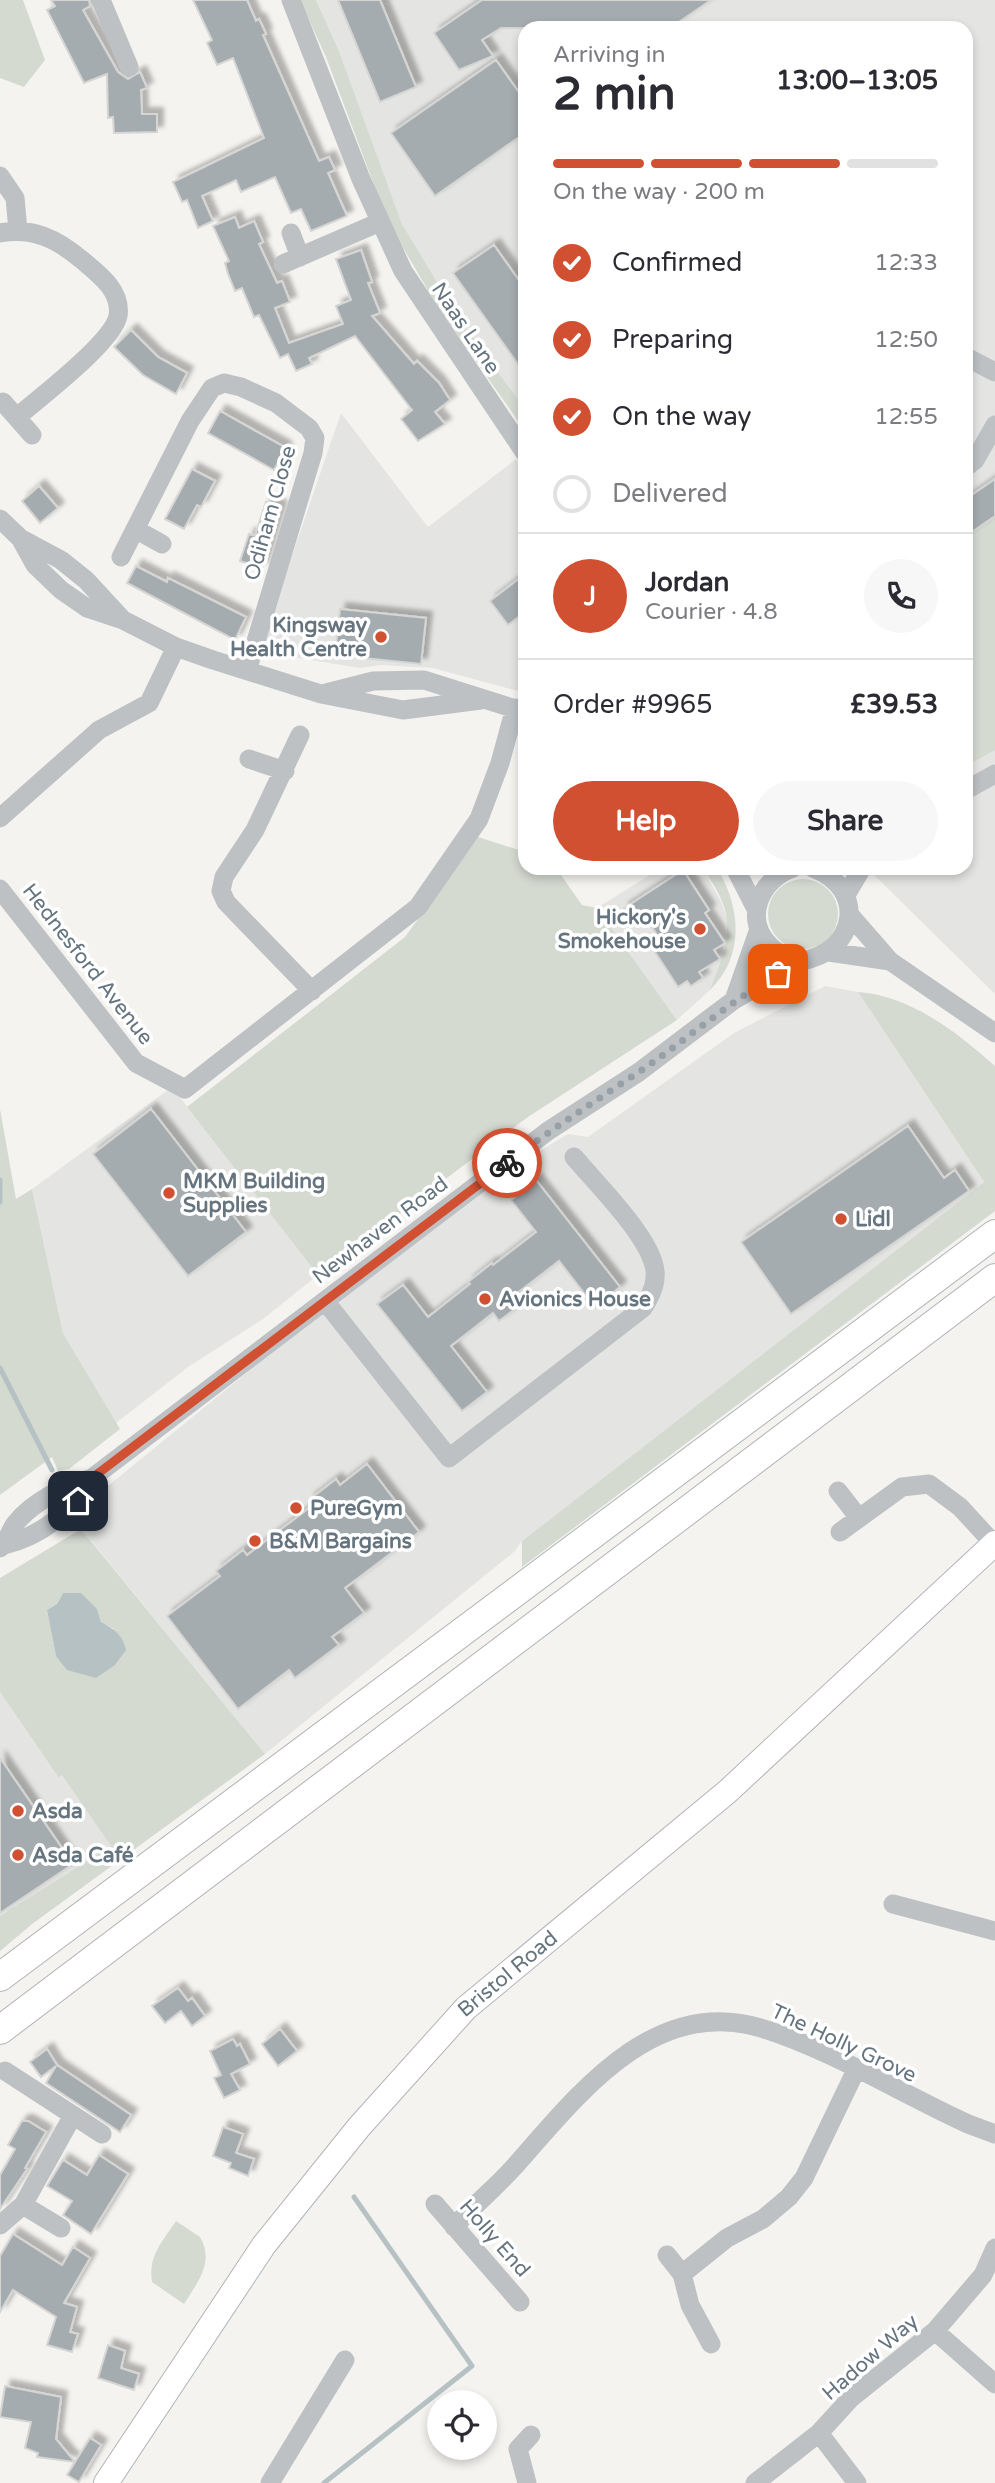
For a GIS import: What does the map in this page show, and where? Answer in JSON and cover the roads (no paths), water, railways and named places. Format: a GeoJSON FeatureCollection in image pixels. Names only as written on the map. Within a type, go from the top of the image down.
{"type":"FeatureCollection","features":[{"type":"Feature","properties":{"kind":"highway"},"geometry":{"type":"LineString","coordinates":[[0,1977],[995,1234]]}},
{"type":"Feature","properties":{"kind":"highway"},"geometry":{"type":"LineString","coordinates":[[0,2030],[995,1278]]}},
{"type":"Feature","properties":{"kind":"main road","name":"Bristol Road"},"geometry":{"type":"LineString","coordinates":[[106,2483],[264,2245],[359,2127],[466,2008],[727,1792],[994,1544]]}},
{"type":"Feature","properties":{"kind":"street"},"geometry":{"type":"LineString","coordinates":[[102,0],[129,67]]}},
{"type":"Feature","properties":{"kind":"street","name":"Naas Lane"},"geometry":{"type":"LineString","coordinates":[[291,0],[380,222],[419,299],[518,443]]}},
{"type":"Feature","properties":{"kind":"street"},"geometry":{"type":"LineString","coordinates":[[0,176],[15,198],[9,231],[33,231],[53,239],[102,277],[117,303],[118,317],[94,350],[17,418]]}},
{"type":"Feature","properties":{"kind":"street"},"geometry":{"type":"LineString","coordinates":[[291,233],[292,260],[380,222]]}},
{"type":"Feature","properties":{"kind":"street"},"geometry":{"type":"LineString","coordinates":[[973,361],[995,372]]}},
{"type":"Feature","properties":{"kind":"street","name":"Odiham Close"},"geometry":{"type":"LineString","coordinates":[[121,557],[190,421],[212,388],[224,383],[241,387],[276,403],[309,428],[315,438],[313,453],[247,671]]}},
{"type":"Feature","properties":{"kind":"street"},"geometry":{"type":"LineString","coordinates":[[3,402],[32,435]]}},
{"type":"Feature","properties":{"kind":"street"},"geometry":{"type":"LineString","coordinates":[[973,462],[995,425]]}},
{"type":"Feature","properties":{"kind":"street"},"geometry":{"type":"LineString","coordinates":[[0,519],[20,538],[35,565],[61,590],[88,608],[123,620],[176,647],[321,694],[402,710],[481,700]]}},
{"type":"Feature","properties":{"kind":"street"},"geometry":{"type":"LineString","coordinates":[[135,529],[162,544]]}},
{"type":"Feature","properties":{"kind":"street"},"geometry":{"type":"LineString","coordinates":[[0,818],[99,730],[149,703],[176,647]]}},
{"type":"Feature","properties":{"kind":"street"},"geometry":{"type":"LineString","coordinates":[[321,694],[373,681],[424,680],[518,709]]}},
{"type":"Feature","properties":{"kind":"street","name":"Hednesford Avenue"},"geometry":{"type":"LineString","coordinates":[[0,889],[136,1063],[185,1089],[418,907],[464,845],[486,803],[518,715]]}},
{"type":"Feature","properties":{"kind":"street"},"geometry":{"type":"LineString","coordinates":[[300,736],[255,830],[224,877],[221,891],[226,902],[312,991]]}},
{"type":"Feature","properties":{"kind":"street"},"geometry":{"type":"LineString","coordinates":[[249,759],[285,771]]}},
{"type":"Feature","properties":{"kind":"street"},"geometry":{"type":"LineString","coordinates":[[973,785],[995,774]]}},
{"type":"Feature","properties":{"kind":"street"},"geometry":{"type":"LineString","coordinates":[[738,875],[772,947],[801,961]]}},
{"type":"Feature","properties":{"kind":"street"},"geometry":{"type":"LineString","coordinates":[[734,1000],[758,919],[763,890],[776,875]]}},
{"type":"Feature","properties":{"kind":"street"},"geometry":{"type":"LineString","coordinates":[[826,875],[890,961],[995,1033]]}},
{"type":"Feature","properties":{"kind":"street"},"geometry":{"type":"LineString","coordinates":[[828,952],[841,941],[848,904],[859,875]]}},
{"type":"Feature","properties":{"kind":"street"},"geometry":{"type":"LineString","coordinates":[[828,952],[890,961]]}},
{"type":"Feature","properties":{"kind":"street","name":"Newhaven Road"},"geometry":{"type":"LineString","coordinates":[[2,1546],[29,1539],[78,1501],[92,1478],[548,1131],[648,1065],[734,1000],[801,961],[828,952]]}},
{"type":"Feature","properties":{"kind":"street"},"geometry":{"type":"LineString","coordinates":[[326,1301],[449,1458],[643,1308],[652,1294],[656,1276],[653,1260],[631,1226],[575,1157]]}},
{"type":"Feature","properties":{"kind":"street"},"geometry":{"type":"LineString","coordinates":[[840,1532],[902,1487],[929,1484],[960,1507],[994,1544]]}},
{"type":"Feature","properties":{"kind":"street"},"geometry":{"type":"LineString","coordinates":[[838,1491],[859,1518]]}},
{"type":"Feature","properties":{"kind":"street"},"geometry":{"type":"LineString","coordinates":[[893,1904],[995,1931]]}},
{"type":"Feature","properties":{"kind":"street","name":"The Holly Grove"},"geometry":{"type":"LineString","coordinates":[[454,2227],[504,2178],[575,2098],[633,2047],[667,2031],[709,2022],[748,2025],[783,2036],[968,2124],[995,2134]]}},
{"type":"Feature","properties":{"kind":"street"},"geometry":{"type":"LineString","coordinates":[[682,2274],[727,2238],[763,2220],[789,2197],[804,2178],[856,2070]]}},
{"type":"Feature","properties":{"kind":"street"},"geometry":{"type":"LineString","coordinates":[[5,2071],[102,2134]]}},
{"type":"Feature","properties":{"kind":"street"},"geometry":{"type":"LineString","coordinates":[[0,2225],[23,2205],[72,2117]]}},
{"type":"Feature","properties":{"kind":"street","name":"Holly End"},"geometry":{"type":"LineString","coordinates":[[435,2204],[520,2302]]}},
{"type":"Feature","properties":{"kind":"street"},"geometry":{"type":"LineString","coordinates":[[23,2205],[61,2228]]}},
{"type":"Feature","properties":{"kind":"street","name":"Hadow Way"},"geometry":{"type":"LineString","coordinates":[[755,2483],[819,2433],[851,2398],[935,2331],[983,2275],[995,2248]]}},
{"type":"Feature","properties":{"kind":"street"},"geometry":{"type":"LineString","coordinates":[[667,2255],[682,2274],[690,2305],[711,2344]]}},
{"type":"Feature","properties":{"kind":"street"},"geometry":{"type":"LineString","coordinates":[[935,2331],[995,2384]]}},
{"type":"Feature","properties":{"kind":"street"},"geometry":{"type":"LineString","coordinates":[[270,2483],[345,2360]]}},
{"type":"Feature","properties":{"kind":"street"},"geometry":{"type":"LineString","coordinates":[[819,2433],[857,2483]]}},
{"type":"Feature","properties":{"kind":"street"},"geometry":{"type":"LineString","coordinates":[[527,2483],[517,2449],[531,2435]]}},
{"type":"Feature","properties":{"kind":"waterway"},"geometry":{"type":"LineString","coordinates":[[0,1180],[0,1202]]}},
{"type":"Feature","properties":{"kind":"waterway"},"geometry":{"type":"LineString","coordinates":[[0,1368],[52,1470]]}},
{"type":"Feature","properties":{"kind":"waterway"},"geometry":{"type":"LineString","coordinates":[[324,2483],[472,2366],[354,2197]]}},
{"type":"Feature","properties":{"kind":"place","name":"Kingsway Health Centre"},"geometry":{"type":"Point","coordinates":[381,637]}},
{"type":"Feature","properties":{"kind":"place","name":"Hickory's Smokehouse"},"geometry":{"type":"Point","coordinates":[700,929]}},
{"type":"Feature","properties":{"kind":"place","name":"MKM Building Supplies"},"geometry":{"type":"Point","coordinates":[169,1193]}},
{"type":"Feature","properties":{"kind":"place","name":"Lidl"},"geometry":{"type":"Point","coordinates":[841,1219]}},
{"type":"Feature","properties":{"kind":"place","name":"Avionics House"},"geometry":{"type":"Point","coordinates":[485,1299]}},
{"type":"Feature","properties":{"kind":"place","name":"PureGym"},"geometry":{"type":"Point","coordinates":[296,1508]}},
{"type":"Feature","properties":{"kind":"place","name":"B&M Bargains"},"geometry":{"type":"Point","coordinates":[255,1541]}},
{"type":"Feature","properties":{"kind":"place","name":"Asda"},"geometry":{"type":"Point","coordinates":[18,1811]}},
{"type":"Feature","properties":{"kind":"place","name":"Asda Café"},"geometry":{"type":"Point","coordinates":[18,1855]}}]}
